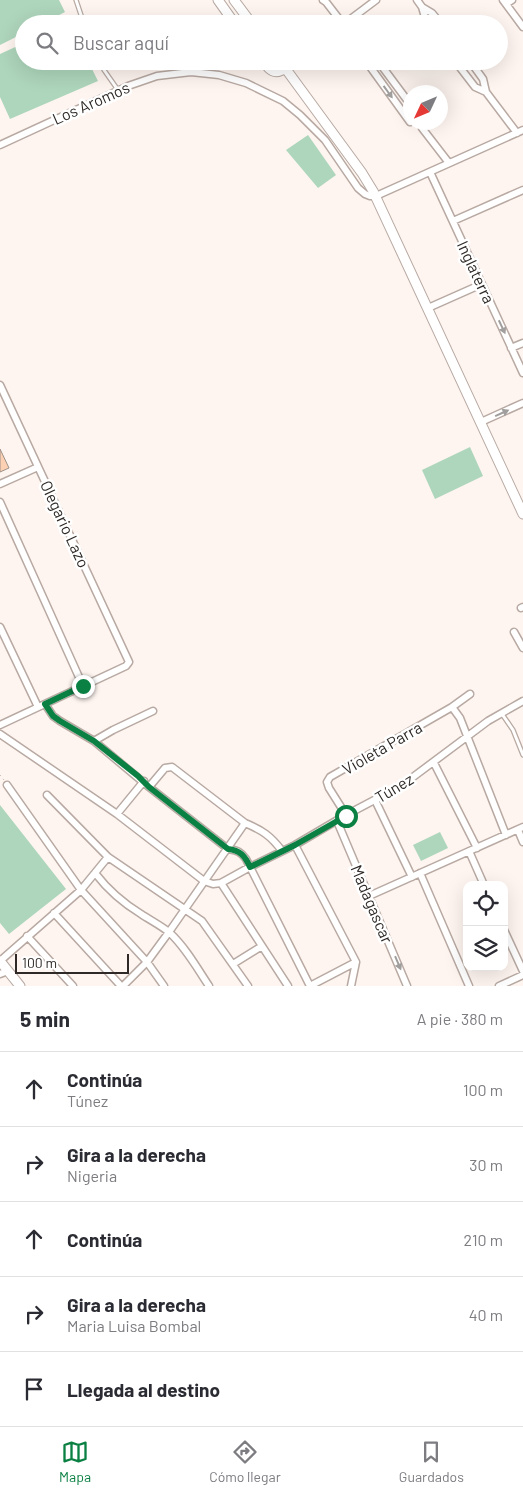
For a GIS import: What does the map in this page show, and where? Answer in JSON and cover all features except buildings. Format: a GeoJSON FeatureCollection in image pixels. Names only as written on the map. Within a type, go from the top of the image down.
{"type":"FeatureCollection","features":[{"type":"Feature","properties":{"kind":"street"},"geometry":{"type":"LineString","coordinates":[[218,0],[229,15]]}},
{"type":"Feature","properties":{"kind":"street"},"geometry":{"type":"LineString","coordinates":[[234,0],[245,15]]}},
{"type":"Feature","properties":{"kind":"street"},"geometry":{"type":"LineString","coordinates":[[355,15],[376,0]]}},
{"type":"Feature","properties":{"kind":"street"},"geometry":{"type":"LineString","coordinates":[[417,0],[422,7],[424,15]]}},
{"type":"Feature","properties":{"kind":"street"},"geometry":{"type":"LineString","coordinates":[[512,0],[504,2],[523,27]]}},
{"type":"Feature","properties":{"kind":"street"},"geometry":{"type":"LineString","coordinates":[[325,1],[336,15]]}},
{"type":"Feature","properties":{"kind":"street"},"geometry":{"type":"LineString","coordinates":[[422,7],[434,15]]}},
{"type":"Feature","properties":{"kind":"street"},"geometry":{"type":"LineString","coordinates":[[286,70],[362,173],[376,196],[523,514]]}},
{"type":"Feature","properties":{"kind":"street"},"geometry":{"type":"LineString","coordinates":[[372,70],[403,111]]}},
{"type":"Feature","properties":{"kind":"street"},"geometry":{"type":"LineString","coordinates":[[385,70],[403,95]]}},
{"type":"Feature","properties":{"kind":"street"},"geometry":{"type":"LineString","coordinates":[[376,196],[520,131],[486,92],[475,86],[462,70]]}},
{"type":"Feature","properties":{"kind":"street"},"geometry":{"type":"LineString","coordinates":[[476,70],[483,79],[486,92]]}},
{"type":"Feature","properties":{"kind":"street","name":"Los Aromos"},"geometry":{"type":"LineString","coordinates":[[0,144],[118,90],[163,75],[191,72],[219,75],[246,83],[283,101],[325,140],[358,188],[370,196],[376,196]]}},
{"type":"Feature","properties":{"kind":"street"},"geometry":{"type":"LineString","coordinates":[[426,130],[449,163]]}},
{"type":"Feature","properties":{"kind":"street","name":"Inglaterra"},"geometry":{"type":"LineString","coordinates":[[430,172],[523,373]]}},
{"type":"Feature","properties":{"kind":"street"},"geometry":{"type":"LineString","coordinates":[[453,221],[523,190]]}},
{"type":"Feature","properties":{"kind":"street"},"geometry":{"type":"LineString","coordinates":[[428,308],[482,284]]}},
{"type":"Feature","properties":{"kind":"street"},"geometry":{"type":"LineString","coordinates":[[511,348],[523,343]]}},
{"type":"Feature","properties":{"kind":"street","name":"Olegario Lazo"},"geometry":{"type":"LineString","coordinates":[[0,385],[129,660],[126,666],[83,686]]}},
{"type":"Feature","properties":{"kind":"street"},"geometry":{"type":"LineString","coordinates":[[480,422],[523,403]]}},
{"type":"Feature","properties":{"kind":"street"},"geometry":{"type":"LineString","coordinates":[[0,484],[38,467]]}},
{"type":"Feature","properties":{"kind":"street"},"geometry":{"type":"LineString","coordinates":[[0,502],[83,686],[0,725]]}},
{"type":"Feature","properties":{"kind":"street"},"geometry":{"type":"LineString","coordinates":[[0,626],[38,707]]}},
{"type":"Feature","properties":{"kind":"street"},"geometry":{"type":"LineString","coordinates":[[514,632],[523,648]]}},
{"type":"Feature","properties":{"kind":"street","name":"Violeta Parra"},"geometry":{"type":"LineString","coordinates":[[346,816],[329,788],[327,782],[330,778],[452,707],[470,694]]}},
{"type":"Feature","properties":{"kind":"street","name":"Túnez"},"geometry":{"type":"LineString","coordinates":[[221,883],[295,845],[401,786],[488,722],[523,701]]}},
{"type":"Feature","properties":{"kind":"street"},"geometry":{"type":"LineString","coordinates":[[45,704],[53,716],[94,741],[228,849],[234,849],[242,853],[310,986],[355,960]]}},
{"type":"Feature","properties":{"kind":"street"},"geometry":{"type":"LineString","coordinates":[[452,707],[460,718],[506,835]]}},
{"type":"Feature","properties":{"kind":"street"},"geometry":{"type":"LineString","coordinates":[[94,741],[153,711]]}},
{"type":"Feature","properties":{"kind":"street"},"geometry":{"type":"LineString","coordinates":[[0,734],[117,814],[204,881],[213,884],[221,883],[288,986]]}},
{"type":"Feature","properties":{"kind":"street"},"geometry":{"type":"LineString","coordinates":[[434,763],[477,848]]}},
{"type":"Feature","properties":{"kind":"street"},"geometry":{"type":"LineString","coordinates":[[149,787],[165,768],[172,767],[245,823],[264,832],[274,840],[282,851]]}},
{"type":"Feature","properties":{"kind":"street"},"geometry":{"type":"LineString","coordinates":[[117,814],[144,782]]}},
{"type":"Feature","properties":{"kind":"street"},"geometry":{"type":"LineString","coordinates":[[7,785],[81,890],[147,962],[164,986]]}},
{"type":"Feature","properties":{"kind":"street"},"geometry":{"type":"LineString","coordinates":[[47,795],[108,857],[206,925],[248,986]]}},
{"type":"Feature","properties":{"kind":"street"},"geometry":{"type":"LineString","coordinates":[[375,800],[412,877]]}},
{"type":"Feature","properties":{"kind":"street","name":"Madagascar"},"geometry":{"type":"LineString","coordinates":[[337,821],[408,986]]}},
{"type":"Feature","properties":{"kind":"street"},"geometry":{"type":"LineString","coordinates":[[54,913],[122,986],[147,962],[186,910],[245,823]]}},
{"type":"Feature","properties":{"kind":"street"},"geometry":{"type":"LineString","coordinates":[[369,896],[520,828],[523,842]]}},
{"type":"Feature","properties":{"kind":"street"},"geometry":{"type":"LineString","coordinates":[[295,845],[355,960],[351,986]]}},
{"type":"Feature","properties":{"kind":"street"},"geometry":{"type":"LineString","coordinates":[[469,852],[482,881]]}},
{"type":"Feature","properties":{"kind":"street"},"geometry":{"type":"LineString","coordinates":[[20,986],[4,972],[0,961],[81,890],[108,857]]}},
{"type":"Feature","properties":{"kind":"street"},"geometry":{"type":"LineString","coordinates":[[95,873],[113,893],[135,911],[169,932],[188,955],[209,986]]}},
{"type":"Feature","properties":{"kind":"street"},"geometry":{"type":"LineString","coordinates":[[420,873],[469,986]]}},
{"type":"Feature","properties":{"kind":"street"},"geometry":{"type":"LineString","coordinates":[[27,936],[73,986]]}},
{"type":"Feature","properties":{"kind":"street"},"geometry":{"type":"LineString","coordinates":[[499,986],[523,973],[508,939]]}},
{"type":"Feature","properties":{"kind":"street"},"geometry":{"type":"LineString","coordinates":[[233,964],[262,946]]}},
{"type":"Feature","properties":{"kind":"lane"},"geometry":{"type":"LineString","coordinates":[[76,0],[81,15]]}},
{"type":"Feature","properties":{"kind":"lane"},"geometry":{"type":"LineString","coordinates":[[104,70],[118,90]]}},
{"type":"Feature","properties":{"kind":"lane"},"geometry":{"type":"LineString","coordinates":[[502,713],[513,730],[523,755]]}},
{"type":"Feature","properties":{"kind":"green space"},"geometry":{"type":"Polygon","coordinates":[[[0,0],[59,0],[65,12],[59,15],[15,15],[15,38],[0,45],[0,0]]]}},
{"type":"Feature","properties":{"kind":"green space"},"geometry":{"type":"Polygon","coordinates":[[[15,47],[15,70],[92,70],[98,81],[10,119],[0,97],[0,54],[15,47]]]}},
{"type":"Feature","properties":{"kind":"green space"},"geometry":{"type":"Polygon","coordinates":[[[308,135],[336,175],[318,188],[286,150],[308,135]]]}},
{"type":"Feature","properties":{"kind":"green space"},"geometry":{"type":"Polygon","coordinates":[[[470,447],[483,476],[435,499],[422,470],[470,447]]]}},
{"type":"Feature","properties":{"kind":"green space"},"geometry":{"type":"Polygon","coordinates":[[[0,805],[66,889],[9,934],[0,923],[0,805]]]}},
{"type":"Feature","properties":{"kind":"green space"},"geometry":{"type":"Polygon","coordinates":[[[440,832],[448,848],[421,861],[413,845],[440,832]]]}},
{"type":"Feature","properties":{"kind":"route"},"geometry":{"type":"LineString","coordinates":[[83,686],[45,704],[53,716],[94,741],[228,849],[234,849],[242,853],[250,867],[295,845],[346,816]]}}]}
